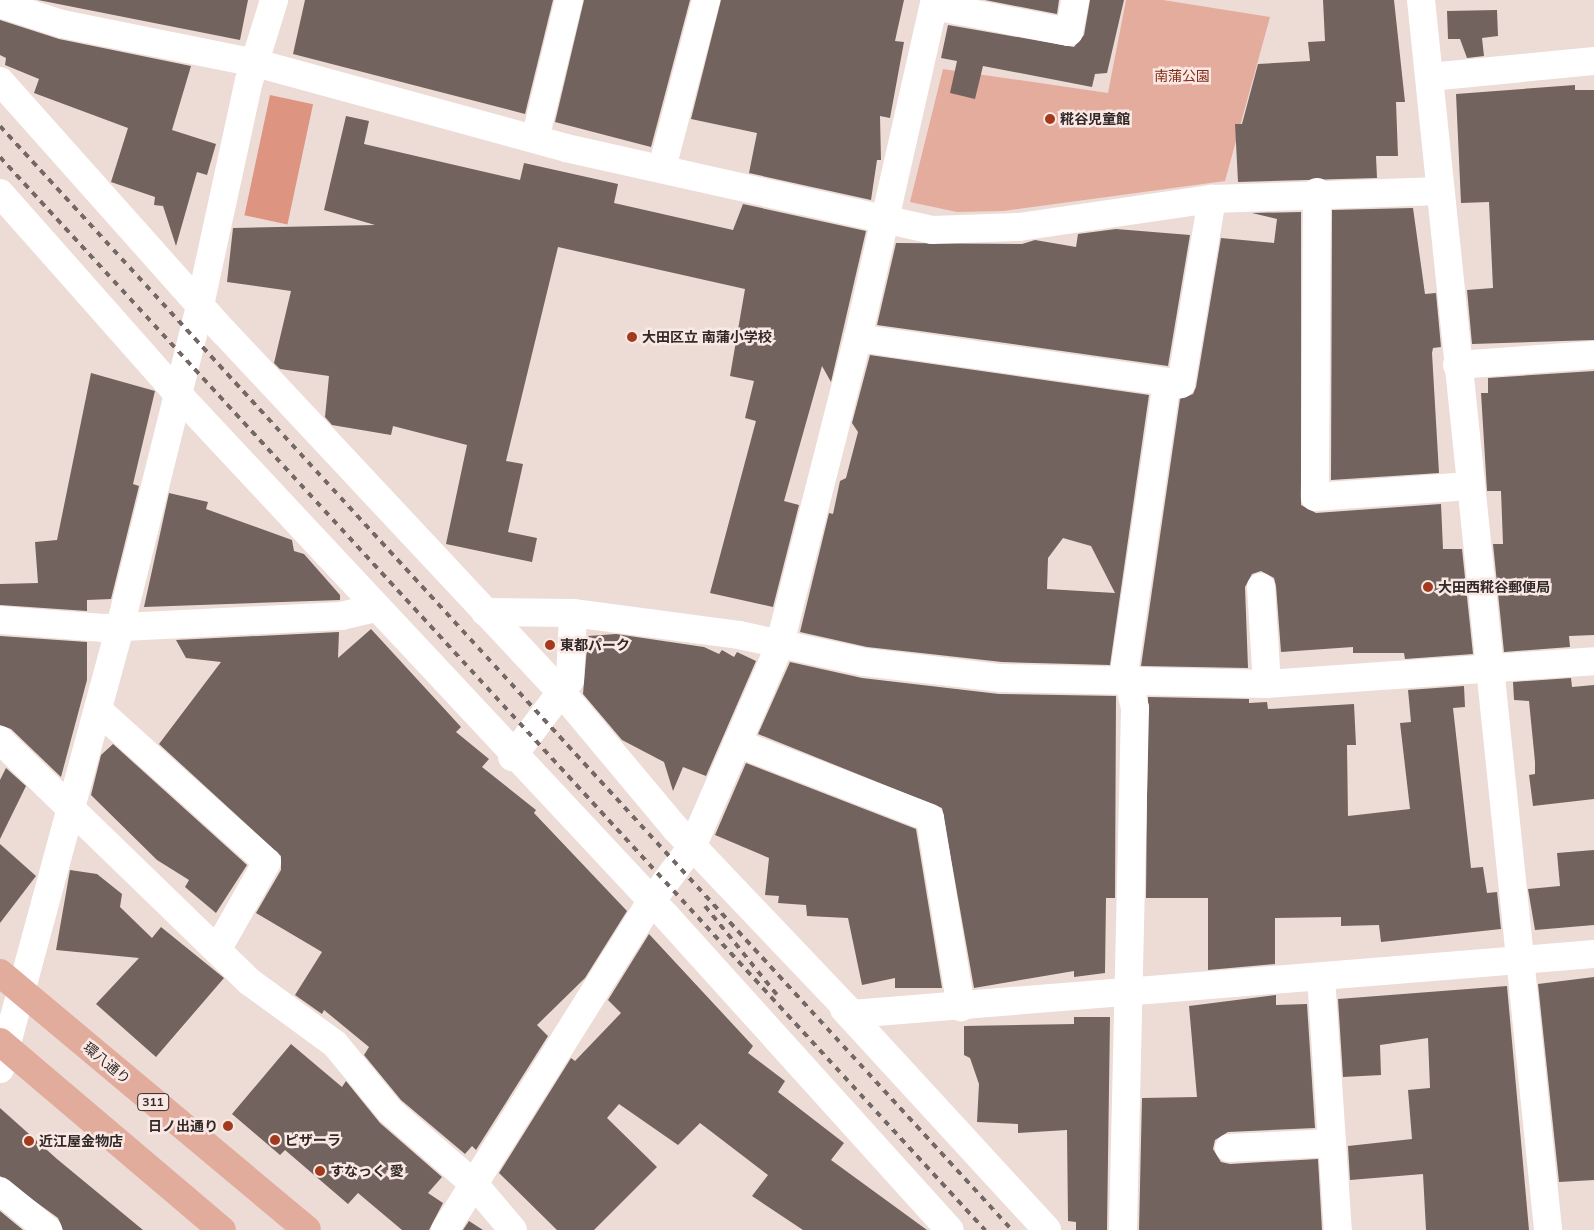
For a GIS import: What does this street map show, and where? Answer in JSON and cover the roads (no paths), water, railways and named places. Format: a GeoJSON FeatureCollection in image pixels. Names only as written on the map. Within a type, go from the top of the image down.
{"type":"FeatureCollection","features":[{"type":"Feature","properties":{"kind":"main road","name":"環八通り"},"geometry":{"type":"LineString","coordinates":[[0,973],[307,1230]]}},
{"type":"Feature","properties":{"kind":"main road"},"geometry":{"type":"LineString","coordinates":[[2,1052],[222,1230]]}},
{"type":"Feature","properties":{"kind":"street"},"geometry":{"type":"LineString","coordinates":[[2,1052],[22,990],[72,814],[200,305],[256,63],[274,0]]}},
{"type":"Feature","properties":{"kind":"street"},"geometry":{"type":"LineString","coordinates":[[535,139],[569,0]]}},
{"type":"Feature","properties":{"kind":"street"},"geometry":{"type":"LineString","coordinates":[[662,168],[706,0]]}},
{"type":"Feature","properties":{"kind":"street"},"geometry":{"type":"LineString","coordinates":[[445,1230],[650,903],[693,845],[780,647],[858,338],[934,3],[1069,32],[1075,0]]}},
{"type":"Feature","properties":{"kind":"street"},"geometry":{"type":"LineString","coordinates":[[1421,0],[1457,365],[1548,1230]]}},
{"type":"Feature","properties":{"kind":"street"},"geometry":{"type":"LineString","coordinates":[[0,4],[62,24],[256,63],[535,139],[932,230],[1019,227],[1212,199],[1316,192],[1440,191]]}},
{"type":"Feature","properties":{"kind":"street"},"geometry":{"type":"LineString","coordinates":[[1430,77],[1594,61]]}},
{"type":"Feature","properties":{"kind":"street"},"geometry":{"type":"LineString","coordinates":[[0,81],[200,305],[563,694],[693,845],[1047,1230]]}},
{"type":"Feature","properties":{"kind":"street"},"geometry":{"type":"LineString","coordinates":[[1316,192],[1315,497],[1470,486]]}},
{"type":"Feature","properties":{"kind":"street"},"geometry":{"type":"LineString","coordinates":[[0,193],[177,393],[950,1230]]}},
{"type":"Feature","properties":{"kind":"street"},"geometry":{"type":"LineString","coordinates":[[858,338],[1181,384],[1212,199]]}},
{"type":"Feature","properties":{"kind":"street"},"geometry":{"type":"LineString","coordinates":[[1457,365],[1594,354]]}},
{"type":"Feature","properties":{"kind":"street"},"geometry":{"type":"LineString","coordinates":[[1124,1230],[1135,708],[1125,666],[1167,382]]}},
{"type":"Feature","properties":{"kind":"street"},"geometry":{"type":"LineString","coordinates":[[1261,588],[1267,684]]}},
{"type":"Feature","properties":{"kind":"street"},"geometry":{"type":"LineString","coordinates":[[0,620],[120,627],[341,616],[376,608]]}},
{"type":"Feature","properties":{"kind":"street"},"geometry":{"type":"LineString","coordinates":[[485,612],[574,613],[739,635],[780,647],[1001,678],[1387,687],[1489,671],[1594,661]]}},
{"type":"Feature","properties":{"kind":"street"},"geometry":{"type":"LineString","coordinates":[[512,756],[563,694],[570,680],[574,613]]}},
{"type":"Feature","properties":{"kind":"street"},"geometry":{"type":"LineString","coordinates":[[98,710],[267,862],[217,950]]}},
{"type":"Feature","properties":{"kind":"street"},"geometry":{"type":"LineString","coordinates":[[0,740],[72,814],[250,982],[335,1044],[390,1111],[474,1184],[513,1230]]}},
{"type":"Feature","properties":{"kind":"street"},"geometry":{"type":"LineString","coordinates":[[737,743],[930,818],[961,1008]]}},
{"type":"Feature","properties":{"kind":"street"},"geometry":{"type":"LineString","coordinates":[[844,1009],[861,1016],[1594,954]]}},
{"type":"Feature","properties":{"kind":"street"},"geometry":{"type":"LineString","coordinates":[[1321,977],[1338,1230]]}},
{"type":"Feature","properties":{"kind":"street"},"geometry":{"type":"LineString","coordinates":[[1229,1148],[1332,1143]]}},
{"type":"Feature","properties":{"kind":"street"},"geometry":{"type":"LineString","coordinates":[[0,1191],[48,1230]]}},
{"type":"Feature","properties":{"kind":"railway"},"geometry":{"type":"LineString","coordinates":[[0,126],[1012,1230]]}},
{"type":"Feature","properties":{"kind":"railway"},"geometry":{"type":"LineString","coordinates":[[0,157],[985,1230]]}},
{"type":"Feature","properties":{"kind":"railway"},"geometry":{"type":"LineString","coordinates":[[705,906],[777,995]]}},
{"type":"Feature","properties":{"kind":"place","name":"糀谷児童館"},"geometry":{"type":"Point","coordinates":[1050,119]}},
{"type":"Feature","properties":{"kind":"place","name":"大田区立 南蒲小学校"},"geometry":{"type":"Point","coordinates":[632,337]}},
{"type":"Feature","properties":{"kind":"place","name":"大田西糀谷郵便局"},"geometry":{"type":"Point","coordinates":[1428,587]}},
{"type":"Feature","properties":{"kind":"place","name":"東都パーク"},"geometry":{"type":"Point","coordinates":[550,645]}},
{"type":"Feature","properties":{"kind":"place","name":"日ノ出通り"},"geometry":{"type":"Point","coordinates":[228,1126]}},
{"type":"Feature","properties":{"kind":"place","name":"ピザーラ"},"geometry":{"type":"Point","coordinates":[275,1140]}},
{"type":"Feature","properties":{"kind":"place","name":"近江屋金物店"},"geometry":{"type":"Point","coordinates":[29,1141]}},
{"type":"Feature","properties":{"kind":"place","name":"すなっく 愛"},"geometry":{"type":"Point","coordinates":[320,1171]}},
{"type":"Feature","properties":{"kind":"park label","name":"南蒲公園"},"geometry":{"type":"Point","coordinates":[1182,76]}}]}
